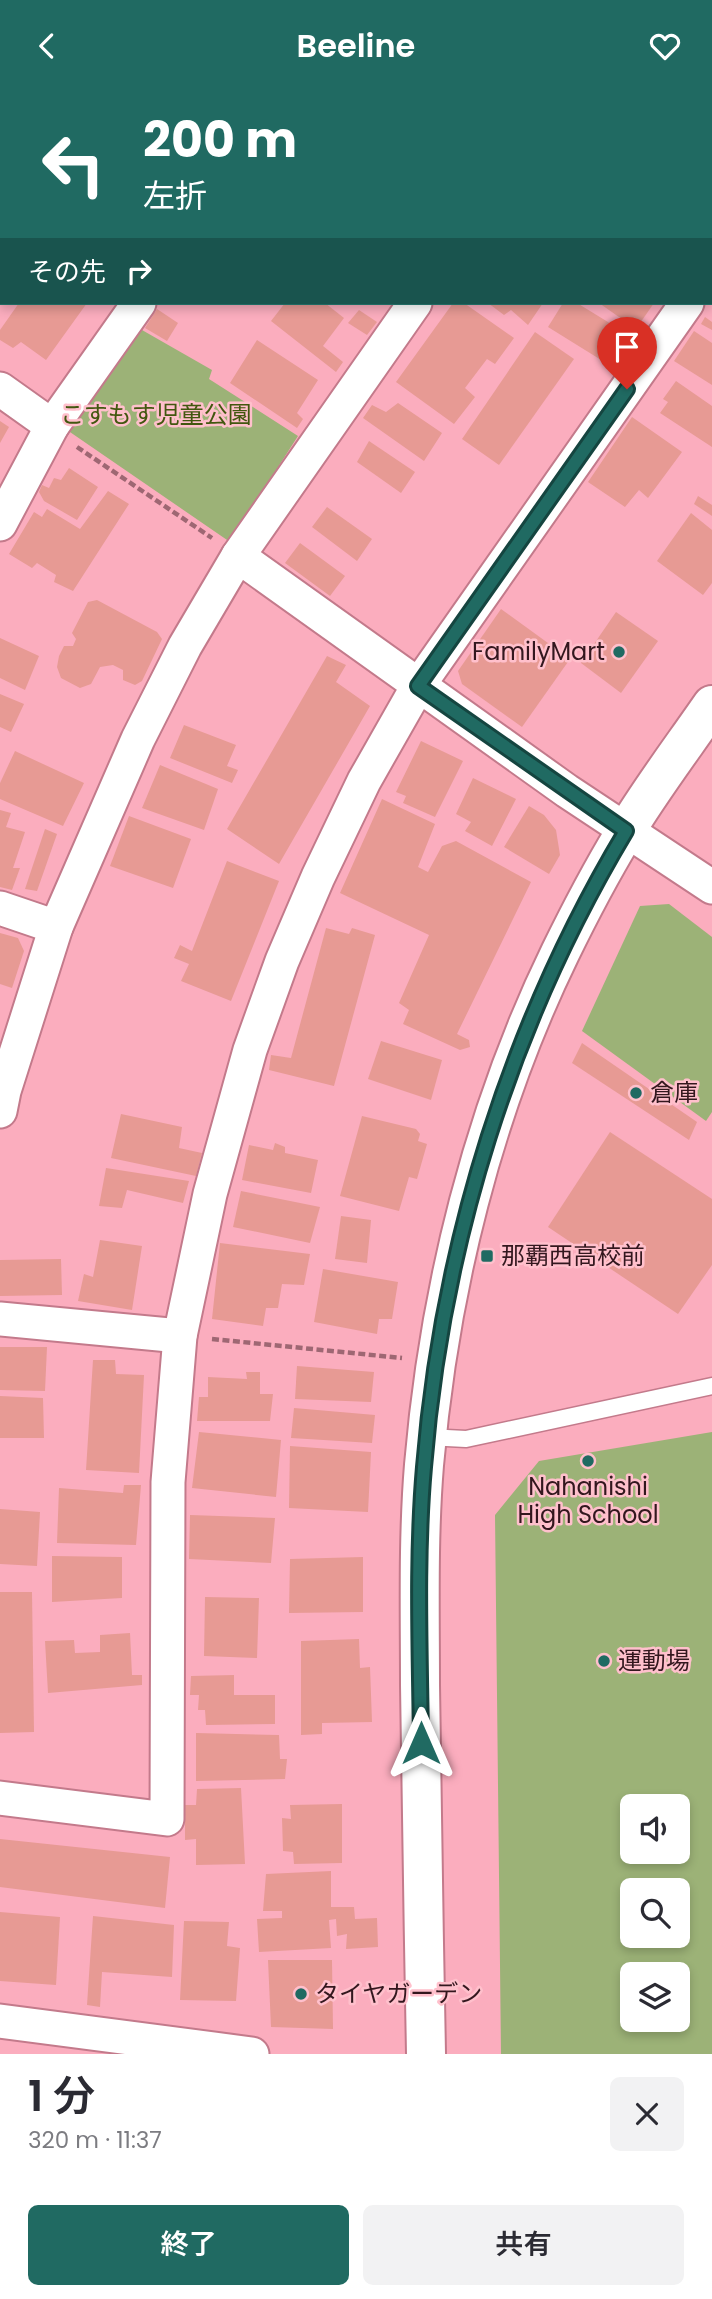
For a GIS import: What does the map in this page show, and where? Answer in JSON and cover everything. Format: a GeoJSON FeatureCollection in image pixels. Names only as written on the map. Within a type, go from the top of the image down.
{"type":"FeatureCollection","features":[{"type":"Feature","properties":{"kind":"street"},"geometry":{"type":"LineString","coordinates":[[0,524],[52,426],[138,305]]}},
{"type":"Feature","properties":{"kind":"street"},"geometry":{"type":"LineString","coordinates":[[0,1111],[56,927],[138,739],[185,646],[239,556],[414,305]]}},
{"type":"Feature","properties":{"kind":"street"},"geometry":{"type":"LineString","coordinates":[[0,1798],[167,1819],[168,1482],[180,1336],[210,1194],[250,1050],[282,961],[318,877],[365,781],[418,686],[686,305]]}},
{"type":"Feature","properties":{"kind":"street"},"geometry":{"type":"LineString","coordinates":[[0,389],[52,426]]}},
{"type":"Feature","properties":{"kind":"street"},"geometry":{"type":"LineString","coordinates":[[239,556],[418,686],[626,831],[712,887]]}},
{"type":"Feature","properties":{"kind":"street"},"geometry":{"type":"LineString","coordinates":[[426,2054],[421,1511],[437,1361],[451,1283],[471,1196],[497,1109],[526,1030],[559,955],[604,867],[626,831],[712,705]]}},
{"type":"Feature","properties":{"kind":"street"},"geometry":{"type":"LineString","coordinates":[[0,908],[56,927]]}},
{"type":"Feature","properties":{"kind":"street"},"geometry":{"type":"LineString","coordinates":[[0,1319],[180,1336]]}},
{"type":"Feature","properties":{"kind":"street"},"geometry":{"type":"LineString","coordinates":[[0,2021],[176,2049],[252,2054]]}},
{"type":"Feature","properties":{"kind":"lane"},"geometry":{"type":"LineString","coordinates":[[427,1437],[466,1439],[712,1386]]}},
{"type":"Feature","properties":{"kind":"path"},"geometry":{"type":"LineString","coordinates":[[52,426],[59,435],[239,556]]}},
{"type":"Feature","properties":{"kind":"path"},"geometry":{"type":"LineString","coordinates":[[180,1336],[437,1361]]}},
{"type":"Feature","properties":{"kind":"green space","name":"こすもす児童公園"},"geometry":{"type":"Polygon","coordinates":[[[142,330],[212,370],[209,379],[298,436],[230,542],[67,430],[142,330]]]}},
{"type":"Feature","properties":{"kind":"green space"},"geometry":{"type":"Polygon","coordinates":[[[669,904],[712,937],[712,1112],[706,1121],[582,1031],[640,906],[669,904]]]}},
{"type":"Feature","properties":{"kind":"green space","name":"運動場"},"geometry":{"type":"Polygon","coordinates":[[[712,1432],[712,2054],[501,2054],[495,1515],[539,1461],[712,1432]]]}},
{"type":"Feature","properties":{"kind":"building"},"geometry":{"type":"Polygon","coordinates":[[[18,305],[86,305],[46,360],[21,342],[13,348],[0,340],[0,330],[18,305]]]}},
{"type":"Feature","properties":{"kind":"building"},"geometry":{"type":"Polygon","coordinates":[[[283,305],[328,305],[344,318],[323,346],[343,362],[336,372],[271,321],[283,305]]]}},
{"type":"Feature","properties":{"kind":"building"},"geometry":{"type":"Polygon","coordinates":[[[452,305],[467,305],[514,338],[495,364],[487,359],[465,388],[475,397],[454,424],[396,382],[452,305]]]}},
{"type":"Feature","properties":{"kind":"building"},"geometry":{"type":"Polygon","coordinates":[[[491,305],[542,305],[528,325],[511,310],[504,315],[491,305]]]}},
{"type":"Feature","properties":{"kind":"building"},"geometry":{"type":"Polygon","coordinates":[[[562,305],[580,305],[634,338],[614,368],[548,327],[562,305]]]}},
{"type":"Feature","properties":{"kind":"building"},"geometry":{"type":"Polygon","coordinates":[[[602,305],[653,305],[636,329],[602,305]]]}},
{"type":"Feature","properties":{"kind":"building"},"geometry":{"type":"Polygon","coordinates":[[[157,309],[178,323],[167,341],[145,328],[157,309]]]}},
{"type":"Feature","properties":{"kind":"building"},"geometry":{"type":"Polygon","coordinates":[[[359,310],[377,322],[367,335],[348,323],[359,310]]]}},
{"type":"Feature","properties":{"kind":"building"},"geometry":{"type":"Polygon","coordinates":[[[705,317],[712,322],[712,330],[701,324],[705,317]]]}},
{"type":"Feature","properties":{"kind":"building"},"geometry":{"type":"Polygon","coordinates":[[[694,331],[712,343],[712,385],[674,361],[694,331]]]}},
{"type":"Feature","properties":{"kind":"building"},"geometry":{"type":"Polygon","coordinates":[[[535,332],[574,359],[499,465],[462,439],[535,332]]]}},
{"type":"Feature","properties":{"kind":"building"},"geometry":{"type":"Polygon","coordinates":[[[257,340],[318,380],[297,413],[303,419],[297,428],[230,383],[257,340]]]}},
{"type":"Feature","properties":{"kind":"building"},"geometry":{"type":"Polygon","coordinates":[[[676,381],[712,406],[712,447],[660,413],[668,402],[663,399],[676,381]]]}},
{"type":"Feature","properties":{"kind":"building"},"geometry":{"type":"Polygon","coordinates":[[[398,403],[442,433],[424,461],[363,418],[372,405],[386,412],[398,403]]]}},
{"type":"Feature","properties":{"kind":"building"},"geometry":{"type":"Polygon","coordinates":[[[632,417],[682,452],[648,498],[639,490],[625,507],[588,482],[632,417]]]}},
{"type":"Feature","properties":{"kind":"building"},"geometry":{"type":"Polygon","coordinates":[[[0,421],[9,427],[0,443],[0,421]]]}},
{"type":"Feature","properties":{"kind":"building"},"geometry":{"type":"Polygon","coordinates":[[[369,441],[415,472],[401,493],[357,462],[369,441]]]}},
{"type":"Feature","properties":{"kind":"building"},"geometry":{"type":"Polygon","coordinates":[[[69,468],[98,487],[77,520],[44,501],[39,492],[42,485],[49,488],[54,478],[61,480],[69,468]]]}},
{"type":"Feature","properties":{"kind":"building"},"geometry":{"type":"Polygon","coordinates":[[[108,491],[129,504],[73,591],[54,582],[56,575],[37,563],[32,568],[9,554],[34,512],[42,517],[47,509],[80,529],[108,491]]]}},
{"type":"Feature","properties":{"kind":"building"},"geometry":{"type":"Polygon","coordinates":[[[698,496],[712,505],[712,516],[694,504],[698,496]]]}},
{"type":"Feature","properties":{"kind":"building"},"geometry":{"type":"Polygon","coordinates":[[[327,507],[372,539],[357,561],[312,527],[327,507]]]}},
{"type":"Feature","properties":{"kind":"building"},"geometry":{"type":"Polygon","coordinates":[[[691,513],[712,530],[712,583],[703,595],[657,561],[691,513]]]}},
{"type":"Feature","properties":{"kind":"building"},"geometry":{"type":"Polygon","coordinates":[[[300,543],[345,576],[330,596],[285,563],[300,543]]]}},
{"type":"Feature","properties":{"kind":"building"},"geometry":{"type":"Polygon","coordinates":[[[97,600],[157,632],[162,639],[142,681],[135,685],[123,680],[123,670],[113,665],[100,667],[91,684],[80,688],[61,678],[57,667],[59,656],[64,646],[73,646],[76,639],[72,633],[88,602],[97,600]]]}},
{"type":"Feature","properties":{"kind":"building"},"geometry":{"type":"Polygon","coordinates":[[[501,609],[570,659],[522,727],[462,684],[458,671],[501,609]]]}},
{"type":"Feature","properties":{"kind":"building","name":"FamilyMart"},"geometry":{"type":"Polygon","coordinates":[[[616,612],[658,641],[621,693],[581,663],[616,612]]]}},
{"type":"Feature","properties":{"kind":"building"},"geometry":{"type":"Polygon","coordinates":[[[0,638],[39,656],[25,690],[0,678],[0,638]]]}},
{"type":"Feature","properties":{"kind":"building"},"geometry":{"type":"Polygon","coordinates":[[[327,656],[346,665],[336,682],[370,706],[279,864],[227,829],[327,656]]]}},
{"type":"Feature","properties":{"kind":"building"},"geometry":{"type":"Polygon","coordinates":[[[0,694],[24,704],[11,732],[0,727],[0,694]]]}},
{"type":"Feature","properties":{"kind":"building"},"geometry":{"type":"Polygon","coordinates":[[[184,725],[236,745],[227,766],[238,770],[232,783],[170,758],[184,725]]]}},
{"type":"Feature","properties":{"kind":"building"},"geometry":{"type":"Polygon","coordinates":[[[421,741],[463,761],[435,817],[403,803],[406,796],[396,792],[421,741]]]}},
{"type":"Feature","properties":{"kind":"building"},"geometry":{"type":"Polygon","coordinates":[[[15,751],[84,783],[63,826],[0,799],[0,783],[15,751]]]}},
{"type":"Feature","properties":{"kind":"building"},"geometry":{"type":"Polygon","coordinates":[[[160,765],[218,789],[204,830],[142,808],[160,765]]]}},
{"type":"Feature","properties":{"kind":"building"},"geometry":{"type":"Polygon","coordinates":[[[473,778],[516,799],[492,846],[465,831],[471,822],[456,814],[473,778]]]}},
{"type":"Feature","properties":{"kind":"building"},"geometry":{"type":"Polygon","coordinates":[[[382,799],[435,824],[418,867],[428,872],[442,846],[456,841],[531,882],[457,1034],[469,1040],[470,1047],[460,1050],[403,1024],[409,1010],[399,1003],[429,935],[340,893],[382,799]]]}},
{"type":"Feature","properties":{"kind":"building"},"geometry":{"type":"Polygon","coordinates":[[[529,806],[544,815],[556,830],[560,855],[549,874],[504,847],[529,806]]]}},
{"type":"Feature","properties":{"kind":"building"},"geometry":{"type":"Polygon","coordinates":[[[0,810],[11,813],[6,827],[25,832],[13,868],[20,868],[12,890],[0,887],[0,810]]]}},
{"type":"Feature","properties":{"kind":"building"},"geometry":{"type":"Polygon","coordinates":[[[129,816],[191,839],[173,888],[110,866],[129,816]]]}},
{"type":"Feature","properties":{"kind":"building"},"geometry":{"type":"Polygon","coordinates":[[[45,829],[57,834],[37,891],[25,889],[45,829]]]}},
{"type":"Feature","properties":{"kind":"building"},"geometry":{"type":"Polygon","coordinates":[[[227,861],[279,881],[231,1001],[181,981],[189,964],[174,958],[180,945],[192,951],[227,861]]]}},
{"type":"Feature","properties":{"kind":"building"},"geometry":{"type":"Polygon","coordinates":[[[326,928],[349,934],[352,928],[375,935],[334,1086],[269,1070],[271,1055],[291,1058],[326,928]]]}},
{"type":"Feature","properties":{"kind":"building"},"geometry":{"type":"Polygon","coordinates":[[[0,933],[18,938],[24,951],[12,988],[0,984],[0,933]]]}},
{"type":"Feature","properties":{"kind":"building"},"geometry":{"type":"Polygon","coordinates":[[[381,1041],[442,1060],[431,1100],[368,1079],[381,1041]]]}},
{"type":"Feature","properties":{"kind":"building","name":"倉庫"},"geometry":{"type":"Polygon","coordinates":[[[582,1043],[697,1122],[689,1140],[572,1063],[582,1043]]]}},
{"type":"Feature","properties":{"kind":"building"},"geometry":{"type":"Polygon","coordinates":[[[121,1114],[182,1127],[179,1148],[202,1153],[196,1176],[111,1158],[121,1114]]]}},
{"type":"Feature","properties":{"kind":"building"},"geometry":{"type":"Polygon","coordinates":[[[362,1116],[416,1129],[420,1134],[418,1141],[427,1144],[417,1179],[409,1177],[399,1211],[340,1196],[362,1116]]]}},
{"type":"Feature","properties":{"kind":"building"},"geometry":{"type":"Polygon","coordinates":[[[610,1132],[712,1199],[712,1265],[678,1314],[548,1227],[610,1132]]]}},
{"type":"Feature","properties":{"kind":"building"},"geometry":{"type":"Polygon","coordinates":[[[275,1143],[285,1147],[285,1153],[318,1160],[311,1193],[242,1180],[249,1145],[273,1150],[275,1143]]]}},
{"type":"Feature","properties":{"kind":"building"},"geometry":{"type":"Polygon","coordinates":[[[106,1168],[189,1181],[183,1203],[127,1190],[122,1208],[99,1206],[106,1168]]]}},
{"type":"Feature","properties":{"kind":"building"},"geometry":{"type":"Polygon","coordinates":[[[241,1191],[320,1207],[310,1243],[233,1227],[241,1191]]]}},
{"type":"Feature","properties":{"kind":"building"},"geometry":{"type":"Polygon","coordinates":[[[341,1216],[371,1220],[367,1263],[335,1259],[341,1216]]]}},
{"type":"Feature","properties":{"kind":"building"},"geometry":{"type":"Polygon","coordinates":[[[100,1240],[142,1246],[132,1310],[78,1301],[84,1274],[93,1277],[100,1240]]]}},
{"type":"Feature","properties":{"kind":"building"},"geometry":{"type":"Polygon","coordinates":[[[220,1243],[310,1254],[304,1285],[282,1284],[278,1308],[266,1308],[263,1326],[212,1319],[220,1243]]]}},
{"type":"Feature","properties":{"kind":"building"},"geometry":{"type":"Polygon","coordinates":[[[61,1259],[62,1295],[0,1296],[0,1260],[61,1259]]]}},
{"type":"Feature","properties":{"kind":"building"},"geometry":{"type":"Polygon","coordinates":[[[323,1269],[398,1282],[392,1319],[379,1319],[377,1334],[314,1322],[323,1269]]]}},
{"type":"Feature","properties":{"kind":"building"},"geometry":{"type":"Polygon","coordinates":[[[0,1347],[47,1347],[45,1391],[0,1390],[0,1347]]]}},
{"type":"Feature","properties":{"kind":"building"},"geometry":{"type":"Polygon","coordinates":[[[93,1360],[115,1360],[116,1374],[144,1375],[139,1473],[86,1470],[93,1360]]]}},
{"type":"Feature","properties":{"kind":"building"},"geometry":{"type":"Polygon","coordinates":[[[297,1366],[374,1372],[371,1402],[295,1399],[297,1366]]]}},
{"type":"Feature","properties":{"kind":"building"},"geometry":{"type":"Polygon","coordinates":[[[246,1372],[260,1372],[260,1394],[273,1394],[270,1421],[197,1421],[199,1397],[208,1397],[208,1377],[247,1379],[246,1372]]]}},
{"type":"Feature","properties":{"kind":"building"},"geometry":{"type":"Polygon","coordinates":[[[0,1396],[43,1398],[44,1438],[0,1438],[0,1396]]]}},
{"type":"Feature","properties":{"kind":"building"},"geometry":{"type":"Polygon","coordinates":[[[294,1408],[375,1415],[372,1443],[291,1438],[294,1408]]]}},
{"type":"Feature","properties":{"kind":"building"},"geometry":{"type":"Polygon","coordinates":[[[199,1432],[281,1440],[276,1497],[192,1488],[199,1432]]]}},
{"type":"Feature","properties":{"kind":"building"},"geometry":{"type":"Polygon","coordinates":[[[290,1446],[371,1452],[368,1512],[289,1508],[290,1446]]]}},
{"type":"Feature","properties":{"kind":"building"},"geometry":{"type":"Polygon","coordinates":[[[124,1485],[141,1485],[136,1545],[57,1543],[59,1488],[123,1493],[124,1485]]]}},
{"type":"Feature","properties":{"kind":"building"},"geometry":{"type":"Polygon","coordinates":[[[0,1509],[40,1512],[37,1566],[0,1564],[0,1509]]]}},
{"type":"Feature","properties":{"kind":"building"},"geometry":{"type":"Polygon","coordinates":[[[190,1515],[275,1518],[271,1563],[189,1559],[190,1515]]]}},
{"type":"Feature","properties":{"kind":"building"},"geometry":{"type":"Polygon","coordinates":[[[52,1556],[122,1557],[122,1598],[52,1602],[52,1556]]]}},
{"type":"Feature","properties":{"kind":"building"},"geometry":{"type":"Polygon","coordinates":[[[363,1557],[363,1612],[289,1613],[290,1559],[363,1557]]]}},
{"type":"Feature","properties":{"kind":"building"},"geometry":{"type":"Polygon","coordinates":[[[0,1592],[32,1592],[34,1732],[0,1733],[0,1592]]]}},
{"type":"Feature","properties":{"kind":"building"},"geometry":{"type":"Polygon","coordinates":[[[205,1597],[259,1598],[257,1658],[204,1656],[205,1597]]]}},
{"type":"Feature","properties":{"kind":"building"},"geometry":{"type":"Polygon","coordinates":[[[130,1633],[132,1675],[142,1675],[142,1685],[48,1693],[45,1641],[74,1640],[75,1653],[100,1652],[100,1635],[130,1633]]]}},
{"type":"Feature","properties":{"kind":"building"},"geometry":{"type":"Polygon","coordinates":[[[359,1639],[360,1668],[370,1667],[372,1722],[322,1723],[322,1734],[301,1735],[301,1641],[359,1639]]]}},
{"type":"Feature","properties":{"kind":"building"},"geometry":{"type":"Polygon","coordinates":[[[234,1675],[234,1695],[275,1695],[275,1724],[206,1725],[205,1710],[198,1710],[199,1695],[190,1695],[191,1676],[234,1675]]]}},
{"type":"Feature","properties":{"kind":"building"},"geometry":{"type":"Polygon","coordinates":[[[196,1733],[279,1735],[280,1759],[287,1759],[285,1779],[196,1781],[196,1733]]]}},
{"type":"Feature","properties":{"kind":"building"},"geometry":{"type":"Polygon","coordinates":[[[241,1788],[245,1864],[196,1865],[196,1839],[185,1840],[185,1805],[196,1805],[197,1789],[241,1788]]]}},
{"type":"Feature","properties":{"kind":"building"},"geometry":{"type":"Polygon","coordinates":[[[342,1804],[342,1863],[294,1864],[293,1852],[283,1851],[282,1818],[291,1819],[290,1805],[342,1804]]]}},
{"type":"Feature","properties":{"kind":"building"},"geometry":{"type":"Polygon","coordinates":[[[0,1839],[170,1857],[165,1908],[0,1887],[0,1839]]]}},
{"type":"Feature","properties":{"kind":"building"},"geometry":{"type":"Polygon","coordinates":[[[331,1871],[331,1907],[354,1907],[355,1919],[377,1918],[378,1947],[346,1949],[347,1934],[337,1936],[336,1919],[329,1920],[331,1948],[259,1952],[257,1919],[282,1918],[282,1911],[263,1911],[266,1874],[331,1871]]]}},
{"type":"Feature","properties":{"kind":"building"},"geometry":{"type":"Polygon","coordinates":[[[0,1912],[60,1917],[56,1985],[0,1981],[0,1912]]]}},
{"type":"Feature","properties":{"kind":"building"},"geometry":{"type":"Polygon","coordinates":[[[93,1916],[174,1925],[172,1977],[102,1972],[100,2007],[87,2005],[93,1916]]]}},
{"type":"Feature","properties":{"kind":"building"},"geometry":{"type":"Polygon","coordinates":[[[184,1921],[229,1922],[227,1946],[240,1948],[236,2001],[180,2000],[184,1921]]]}},
{"type":"Feature","properties":{"kind":"building","name":"タイヤガーデン"},"geometry":{"type":"Polygon","coordinates":[[[268,1960],[332,1960],[333,2029],[271,2027],[268,1960]]]}},
{"type":"Feature","properties":{"kind":"place","name":"FamilyMart"},"geometry":{"type":"Point","coordinates":[619,652]}},
{"type":"Feature","properties":{"kind":"place","name":"倉庫"},"geometry":{"type":"Point","coordinates":[636,1093]}},
{"type":"Feature","properties":{"kind":"place","name":"那覇西高校前"},"geometry":{"type":"Point","coordinates":[487,1256]}},
{"type":"Feature","properties":{"kind":"place","name":"Nahanishi High School"},"geometry":{"type":"Point","coordinates":[588,1461]}},
{"type":"Feature","properties":{"kind":"place","name":"運動場"},"geometry":{"type":"Point","coordinates":[604,1661]}},
{"type":"Feature","properties":{"kind":"place","name":"タイヤガーデン"},"geometry":{"type":"Point","coordinates":[301,1994]}},
{"type":"Feature","properties":{"kind":"route"},"geometry":{"type":"LineString","coordinates":[[421,1743],[422,1488],[431,1401],[451,1283],[471,1196],[497,1109],[526,1030],[559,955],[604,867],[626,831],[418,686],[627,389]]}}]}
